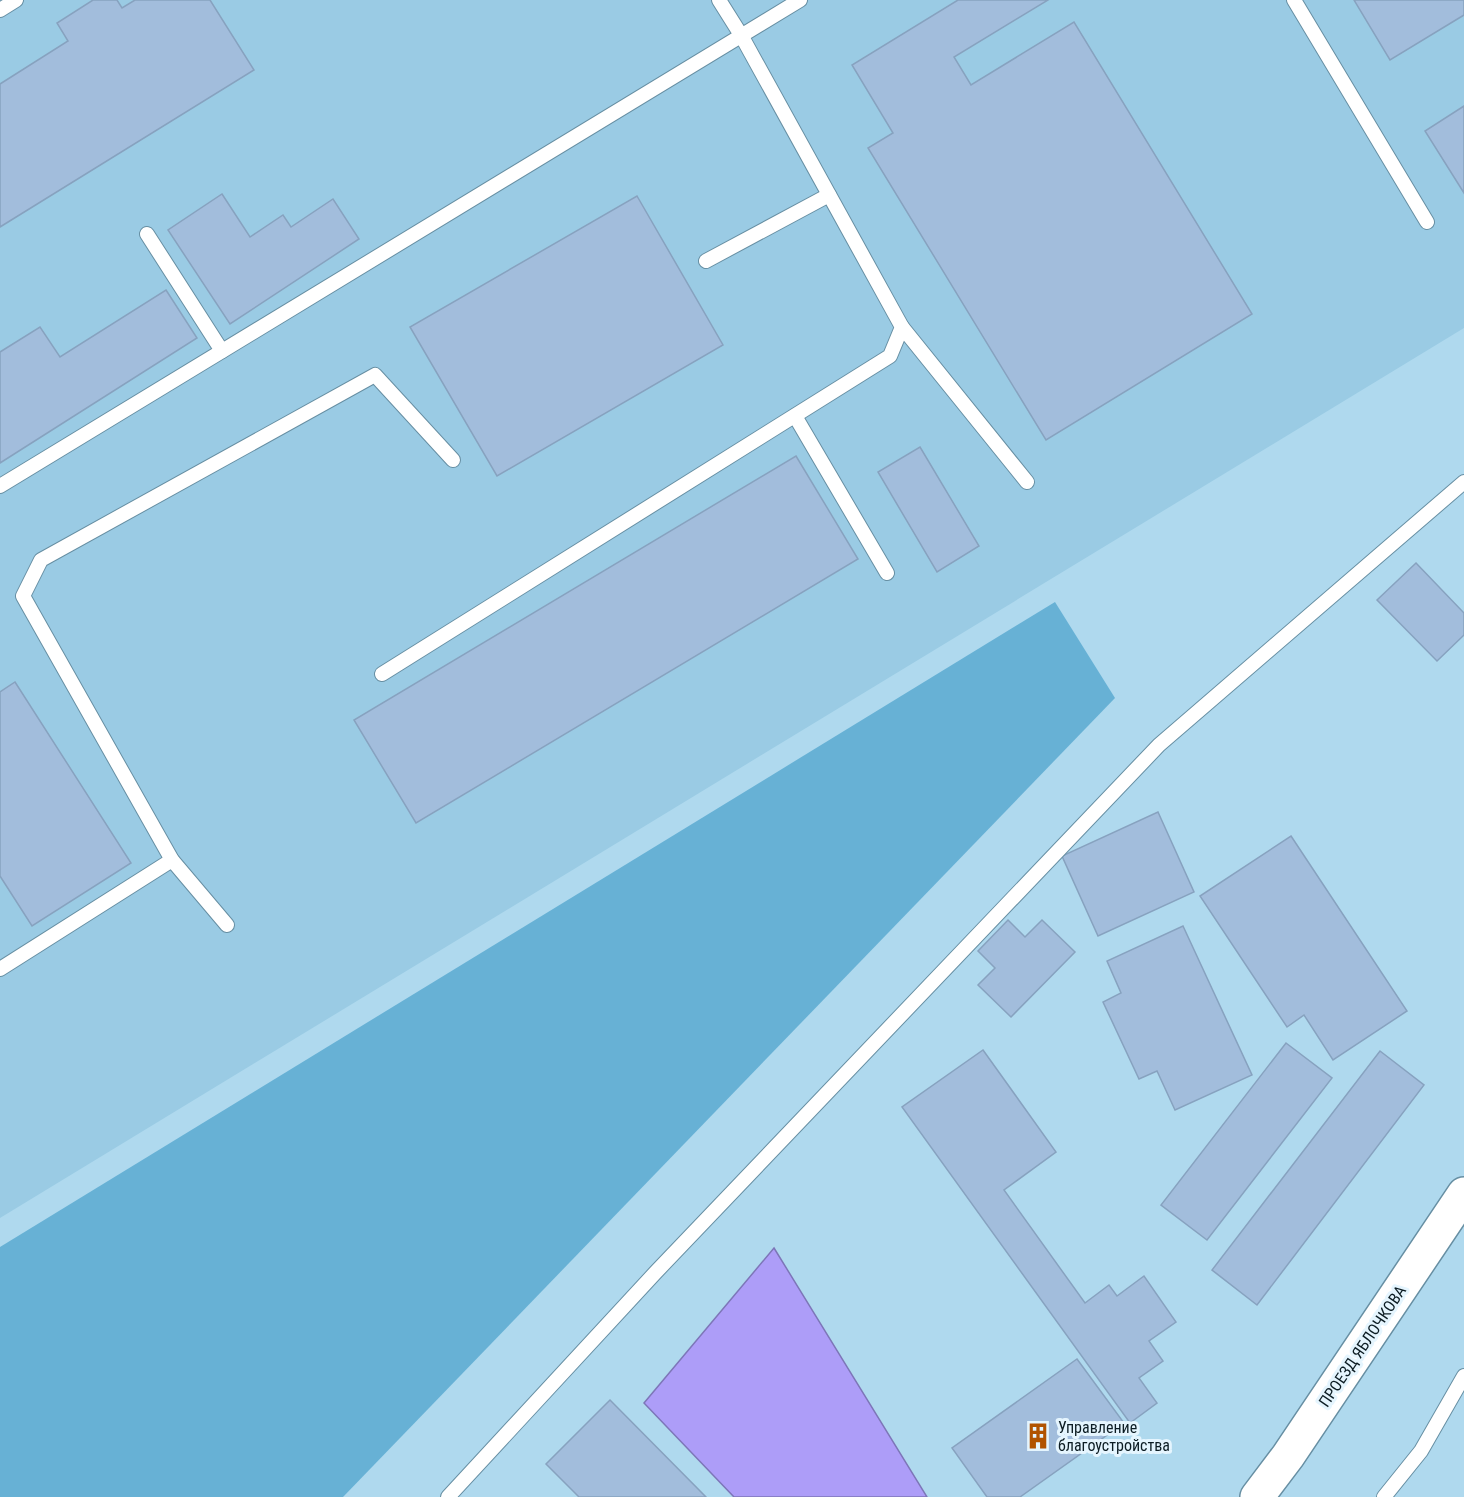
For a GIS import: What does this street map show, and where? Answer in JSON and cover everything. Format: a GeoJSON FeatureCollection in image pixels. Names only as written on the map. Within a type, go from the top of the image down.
{"type":"FeatureCollection","features":[{"type":"Feature","properties":{"kind":"main road","name":"ПРОЕЗД ЯБЛОЧКОВА"},"geometry":{"type":"LineString","coordinates":[[1257,1497],[1288,1456],[1464,1194]]}},
{"type":"Feature","properties":{"kind":"lane"},"geometry":{"type":"LineString","coordinates":[[0,10],[16,0]]}},
{"type":"Feature","properties":{"kind":"lane"},"geometry":{"type":"LineString","coordinates":[[719,0],[741,35],[902,327],[1027,482]]}},
{"type":"Feature","properties":{"kind":"lane"},"geometry":{"type":"LineString","coordinates":[[0,486],[800,0]]}},
{"type":"Feature","properties":{"kind":"lane"},"geometry":{"type":"LineString","coordinates":[[1294,0],[1427,222]]}},
{"type":"Feature","properties":{"kind":"lane"},"geometry":{"type":"LineString","coordinates":[[706,261],[829,195]]}},
{"type":"Feature","properties":{"kind":"lane"},"geometry":{"type":"LineString","coordinates":[[147,234],[222,351]]}},
{"type":"Feature","properties":{"kind":"lane"},"geometry":{"type":"LineString","coordinates":[[382,674],[890,356],[902,327]]}},
{"type":"Feature","properties":{"kind":"lane"},"geometry":{"type":"LineString","coordinates":[[227,925],[172,860],[23,596],[41,560],[375,375],[453,460]]}},
{"type":"Feature","properties":{"kind":"lane"},"geometry":{"type":"LineString","coordinates":[[795,416],[887,573]]}},
{"type":"Feature","properties":{"kind":"lane"},"geometry":{"type":"LineString","coordinates":[[448,1497],[655,1274],[1159,745],[1464,482]]}},
{"type":"Feature","properties":{"kind":"lane"},"geometry":{"type":"LineString","coordinates":[[0,969],[172,860]]}},
{"type":"Feature","properties":{"kind":"lane"},"geometry":{"type":"LineString","coordinates":[[1384,1497],[1421,1451],[1464,1376]]}},
{"type":"Feature","properties":{"kind":"shaded area"},"geometry":{"type":"Polygon","coordinates":[[[0,0],[1464,0],[1464,328],[0,1218],[0,0]]]}},
{"type":"Feature","properties":{"kind":"shaded area"},"geometry":{"type":"Polygon","coordinates":[[[1055,602],[1115,698],[343,1497],[0,1497],[0,1247],[1055,602]]]}},
{"type":"Feature","properties":{"kind":"shaded area"},"geometry":{"type":"Polygon","coordinates":[[[774,1248],[927,1497],[734,1497],[644,1403],[774,1248]]]}},
{"type":"Feature","properties":{"kind":"building"},"geometry":{"type":"Polygon","coordinates":[[[93,0],[117,0],[122,8],[135,0],[210,0],[254,70],[0,227],[0,84],[68,41],[57,23],[93,0]]]}},
{"type":"Feature","properties":{"kind":"building"},"geometry":{"type":"Polygon","coordinates":[[[958,0],[1048,0],[954,57],[971,85],[1074,22],[1252,314],[1046,440],[868,148],[893,133],[852,65],[958,0]]]}},
{"type":"Feature","properties":{"kind":"building"},"geometry":{"type":"Polygon","coordinates":[[[1354,0],[1464,0],[1464,15],[1390,60],[1354,0]]]}},
{"type":"Feature","properties":{"kind":"building"},"geometry":{"type":"Polygon","coordinates":[[[1464,106],[1464,193],[1425,131],[1464,106]]]}},
{"type":"Feature","properties":{"kind":"building"},"geometry":{"type":"Polygon","coordinates":[[[222,194],[250,237],[283,215],[291,227],[333,199],[359,239],[230,324],[168,230],[222,194]]]}},
{"type":"Feature","properties":{"kind":"building"},"geometry":{"type":"Polygon","coordinates":[[[637,196],[723,345],[497,476],[410,327],[637,196]]]}},
{"type":"Feature","properties":{"kind":"building"},"geometry":{"type":"Polygon","coordinates":[[[166,290],[197,338],[0,463],[0,352],[40,327],[60,357],[166,290]]]}},
{"type":"Feature","properties":{"kind":"building"},"geometry":{"type":"Polygon","coordinates":[[[920,447],[979,546],[937,572],[878,472],[920,447]]]}},
{"type":"Feature","properties":{"kind":"building"},"geometry":{"type":"Polygon","coordinates":[[[796,456],[858,559],[416,823],[354,720],[796,456]]]}},
{"type":"Feature","properties":{"kind":"building"},"geometry":{"type":"Polygon","coordinates":[[[1416,563],[1464,613],[1464,635],[1437,661],[1377,600],[1416,563]]]}},
{"type":"Feature","properties":{"kind":"building"},"geometry":{"type":"Polygon","coordinates":[[[15,682],[131,863],[32,926],[0,876],[0,692],[15,682]]]}},
{"type":"Feature","properties":{"kind":"building"},"geometry":{"type":"Polygon","coordinates":[[[1158,812],[1194,892],[1098,936],[1062,856],[1158,812]]]}},
{"type":"Feature","properties":{"kind":"building"},"geometry":{"type":"Polygon","coordinates":[[[1291,836],[1407,1011],[1333,1060],[1304,1015],[1287,1027],[1200,896],[1291,836]]]}},
{"type":"Feature","properties":{"kind":"building"},"geometry":{"type":"Polygon","coordinates":[[[1008,920],[1025,937],[1042,920],[1075,952],[1011,1017],[978,985],[995,968],[978,951],[1008,920]]]}},
{"type":"Feature","properties":{"kind":"building"},"geometry":{"type":"Polygon","coordinates":[[[1183,926],[1252,1075],[1175,1110],[1157,1071],[1139,1079],[1103,1002],[1121,993],[1107,961],[1183,926]]]}},
{"type":"Feature","properties":{"kind":"building"},"geometry":{"type":"Polygon","coordinates":[[[1286,1043],[1332,1078],[1207,1240],[1161,1205],[1286,1043]]]}},
{"type":"Feature","properties":{"kind":"building"},"geometry":{"type":"Polygon","coordinates":[[[983,1050],[1056,1152],[1004,1190],[1085,1303],[1109,1285],[1117,1296],[1144,1276],[1176,1322],[1149,1341],[1163,1361],[1139,1378],[1157,1403],[1130,1423],[902,1107],[983,1050]]]}},
{"type":"Feature","properties":{"kind":"building"},"geometry":{"type":"Polygon","coordinates":[[[1380,1051],[1424,1085],[1257,1305],[1212,1270],[1380,1051]]]}},
{"type":"Feature","properties":{"kind":"building","name":"Управление благоустройства"},"geometry":{"type":"Polygon","coordinates":[[[1077,1359],[1124,1423],[1020,1497],[987,1497],[952,1448],[1077,1359]]]}},
{"type":"Feature","properties":{"kind":"building"},"geometry":{"type":"Polygon","coordinates":[[[610,1400],[706,1497],[579,1497],[546,1464],[610,1400]]]}},
{"type":"Feature","properties":{"kind":"place","name":"Управление благоустройства"},"geometry":{"type":"Point","coordinates":[1038,1436]}}]}
